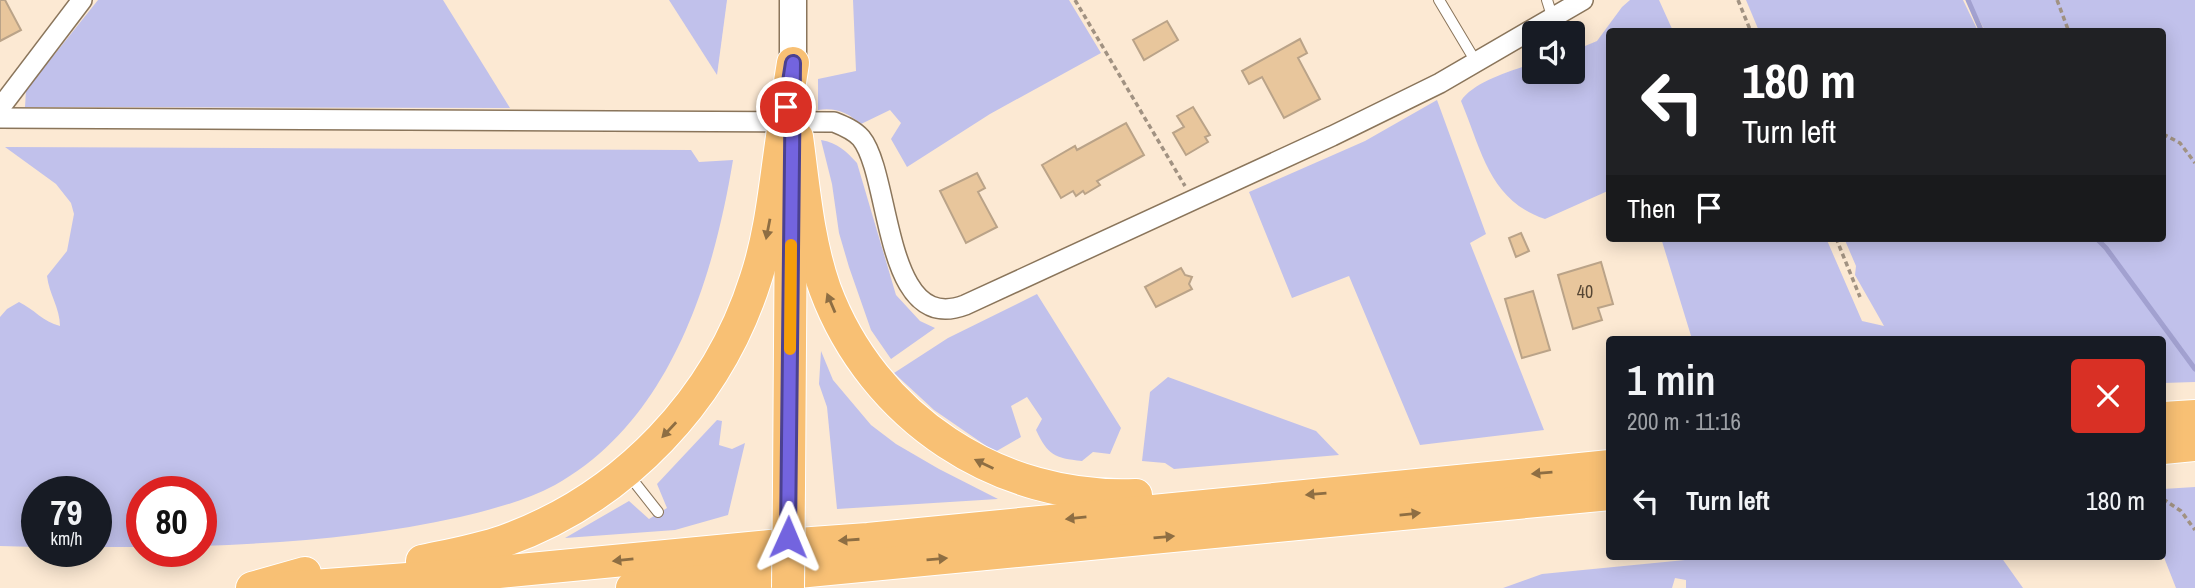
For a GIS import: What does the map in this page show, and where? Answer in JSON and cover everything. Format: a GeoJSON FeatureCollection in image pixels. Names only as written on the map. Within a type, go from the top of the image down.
{"type":"FeatureCollection","features":[{"type":"Feature","properties":{"kind":"highway"},"geometry":{"type":"LineString","coordinates":[[780,581],[789,486],[790,125],[793,63]]}},
{"type":"Feature","properties":{"kind":"highway"},"geometry":{"type":"LineString","coordinates":[[252,588],[305,573],[380,568],[460,553],[504,541],[566,512],[626,471],[683,415],[713,374],[738,327],[764,249],[790,125]]}},
{"type":"Feature","properties":{"kind":"highway"},"geometry":{"type":"LineString","coordinates":[[790,125],[814,250],[833,308],[845,333],[877,381],[895,402],[930,432],[969,457],[994,469],[1048,487],[1073,492],[1124,496],[1222,488],[1266,499]]}},
{"type":"Feature","properties":{"kind":"highway"},"geometry":{"type":"LineString","coordinates":[[2166,418],[2195,416]]}},
{"type":"Feature","properties":{"kind":"highway"},"geometry":{"type":"LineString","coordinates":[[2166,447],[2195,445]]}},
{"type":"Feature","properties":{"kind":"highway"},"geometry":{"type":"LineString","coordinates":[[286,588],[868,539],[1606,466]]}},
{"type":"Feature","properties":{"kind":"highway"},"geometry":{"type":"LineString","coordinates":[[736,588],[780,581],[1606,494]]}},
{"type":"Feature","properties":{"kind":"highway"},"geometry":{"type":"LineString","coordinates":[[632,588],[780,581]]}},
{"type":"Feature","properties":{"kind":"main road"},"geometry":{"type":"LineString","coordinates":[[793,0],[793,63]]}},
{"type":"Feature","properties":{"kind":"street"},"geometry":{"type":"LineString","coordinates":[[0,108],[65,7],[82,0]]}},
{"type":"Feature","properties":{"kind":"street"},"geometry":{"type":"LineString","coordinates":[[0,118],[834,122],[853,131],[866,146],[908,285],[919,299],[941,309],[965,305],[1344,130],[1440,83],[1476,62],[1549,8],[1583,0]]}},
{"type":"Feature","properties":{"kind":"lane"},"geometry":{"type":"LineString","coordinates":[[1439,0],[1476,62]]}},
{"type":"Feature","properties":{"kind":"lane"},"geometry":{"type":"LineString","coordinates":[[626,471],[658,512]]}},
{"type":"Feature","properties":{"kind":"path"},"geometry":{"type":"LineString","coordinates":[[1075,0],[1192,200]]}},
{"type":"Feature","properties":{"kind":"path"},"geometry":{"type":"LineString","coordinates":[[1738,0],[1749,28]]}},
{"type":"Feature","properties":{"kind":"path"},"geometry":{"type":"LineString","coordinates":[[2057,0],[2068,28]]}},
{"type":"Feature","properties":{"kind":"path"},"geometry":{"type":"LineString","coordinates":[[2166,136],[2180,143],[2195,163]]}},
{"type":"Feature","properties":{"kind":"path"},"geometry":{"type":"LineString","coordinates":[[1838,242],[1860,297]]}},
{"type":"Feature","properties":{"kind":"path"},"geometry":{"type":"LineString","coordinates":[[2166,501],[2181,511],[2195,530]]}},
{"type":"Feature","properties":{"kind":"shaded area"},"geometry":{"type":"Polygon","coordinates":[[[98,0],[443,0],[510,108],[25,107],[26,90],[98,0]]]}},
{"type":"Feature","properties":{"kind":"shaded area"},"geometry":{"type":"Polygon","coordinates":[[[669,0],[727,0],[717,75],[669,0]]]}},
{"type":"Feature","properties":{"kind":"shaded area"},"geometry":{"type":"Polygon","coordinates":[[[853,0],[1069,0],[1101,53],[990,114],[907,167],[891,139],[901,123],[890,110],[861,124],[841,112],[818,110],[818,79],[856,71],[853,0]]]}},
{"type":"Feature","properties":{"kind":"shaded area"},"geometry":{"type":"Polygon","coordinates":[[[1630,0],[1659,0],[1672,28],[1607,28],[1630,0]]]}},
{"type":"Feature","properties":{"kind":"shaded area"},"geometry":{"type":"Polygon","coordinates":[[[1746,0],[1963,0],[1977,28],[1758,28],[1746,0]]]}},
{"type":"Feature","properties":{"kind":"shaded area"},"geometry":{"type":"Polygon","coordinates":[[[1969,0],[2195,0],[2195,382],[2166,383],[2166,336],[1691,336],[1662,242],[1828,242],[1862,321],[1884,326],[1855,275],[1856,266],[1846,242],[2166,242],[2166,28],[1983,28],[1969,0]]]}},
{"type":"Feature","properties":{"kind":"shaded area"},"geometry":{"type":"Polygon","coordinates":[[[1606,29],[1606,192],[1545,219],[1526,211],[1511,200],[1499,186],[1482,155],[1461,101],[1484,82],[1522,67],[1522,84],[1585,84],[1585,46],[1597,41],[1606,29]]]}},
{"type":"Feature","properties":{"kind":"shaded area"},"geometry":{"type":"Polygon","coordinates":[[[1437,100],[1486,234],[1470,243],[1544,430],[1420,445],[1349,276],[1292,298],[1249,192],[1365,141],[1437,100]]]}},
{"type":"Feature","properties":{"kind":"shaded area"},"geometry":{"type":"Polygon","coordinates":[[[821,140],[841,148],[857,163],[896,295],[920,321],[935,328],[891,359],[871,330],[849,267],[839,233],[832,184],[821,140]]]}},
{"type":"Feature","properties":{"kind":"shaded area"},"geometry":{"type":"Polygon","coordinates":[[[5,147],[691,150],[699,162],[733,160],[713,253],[680,344],[657,386],[629,424],[595,458],[555,485],[532,496],[460,517],[364,534],[217,545],[217,476],[126,476],[126,547],[112,547],[112,476],[21,476],[21,547],[0,546],[0,317],[19,302],[49,322],[60,326],[47,276],[67,251],[74,214],[71,203],[56,184],[5,147]]]}},
{"type":"Feature","properties":{"kind":"shaded area"},"geometry":{"type":"Polygon","coordinates":[[[1037,294],[1121,428],[1110,454],[1093,452],[1082,461],[1053,454],[1044,445],[1036,430],[1042,419],[1027,397],[1011,406],[1021,437],[995,452],[934,410],[894,373],[948,338],[1037,294]]]}},
{"type":"Feature","properties":{"kind":"shaded area"},"geometry":{"type":"Polygon","coordinates":[[[821,351],[833,380],[871,425],[896,444],[998,499],[837,509],[827,407],[819,384],[821,351]]]}},
{"type":"Feature","properties":{"kind":"shaded area"},"geometry":{"type":"Polygon","coordinates":[[[1168,377],[1316,431],[1339,455],[1174,469],[1165,463],[1142,461],[1150,392],[1168,377]]]}},
{"type":"Feature","properties":{"kind":"shaded area"},"geometry":{"type":"Polygon","coordinates":[[[717,420],[722,421],[719,445],[732,449],[745,443],[728,515],[675,530],[565,538],[629,501],[649,519],[667,508],[657,484],[717,420]]]}},
{"type":"Feature","properties":{"kind":"shaded area"},"geometry":{"type":"Polygon","coordinates":[[[2195,487],[2195,588],[2176,588],[2165,560],[2166,489],[2195,487]]]}},
{"type":"Feature","properties":{"kind":"shaded area"},"geometry":{"type":"Polygon","coordinates":[[[1685,560],[2003,560],[2023,588],[1686,588],[1686,580],[1675,578],[1672,588],[1503,588],[1542,574],[1685,560]]]}},
{"type":"Feature","properties":{"kind":"building"},"geometry":{"type":"Polygon","coordinates":[[[0,0],[5,0],[21,30],[0,41],[0,0]]]}},
{"type":"Feature","properties":{"kind":"building"},"geometry":{"type":"Polygon","coordinates":[[[1167,21],[1178,40],[1144,60],[1133,40],[1167,21]]]}},
{"type":"Feature","properties":{"kind":"building"},"geometry":{"type":"Polygon","coordinates":[[[1300,39],[1307,53],[1298,58],[1320,99],[1284,118],[1262,77],[1249,84],[1242,71],[1300,39]]]}},
{"type":"Feature","properties":{"kind":"building"},"geometry":{"type":"Polygon","coordinates":[[[1193,107],[1210,135],[1205,137],[1208,142],[1186,155],[1173,133],[1184,127],[1177,116],[1193,107]]]}},
{"type":"Feature","properties":{"kind":"building"},"geometry":{"type":"Polygon","coordinates":[[[1126,123],[1144,155],[1097,181],[1100,185],[1085,194],[1083,191],[1076,196],[1073,191],[1061,198],[1042,165],[1075,146],[1077,150],[1126,123]]]}},
{"type":"Feature","properties":{"kind":"building"},"geometry":{"type":"Polygon","coordinates":[[[977,173],[985,188],[978,192],[997,227],[966,243],[940,191],[977,173]]]}},
{"type":"Feature","properties":{"kind":"building"},"geometry":{"type":"Polygon","coordinates":[[[1521,233],[1529,251],[1516,257],[1509,238],[1521,233]]]}},
{"type":"Feature","properties":{"kind":"building"},"geometry":{"type":"Polygon","coordinates":[[[1601,262],[1613,304],[1598,308],[1602,320],[1573,329],[1558,275],[1601,262]]]}},
{"type":"Feature","properties":{"kind":"building"},"geometry":{"type":"Polygon","coordinates":[[[1181,268],[1185,275],[1192,277],[1189,284],[1192,289],[1156,307],[1145,287],[1181,268]]]}},
{"type":"Feature","properties":{"kind":"building"},"geometry":{"type":"Polygon","coordinates":[[[1533,291],[1550,350],[1522,358],[1505,299],[1533,291]]]}},
{"type":"Feature","properties":{"kind":"waterway"},"geometry":{"type":"LineString","coordinates":[[1968,0],[1980,28]]}},
{"type":"Feature","properties":{"kind":"waterway"},"geometry":{"type":"LineString","coordinates":[[2100,242],[2195,369]]}},
{"type":"Feature","properties":{"kind":"slow traffic"},"geometry":{"type":"LineString","coordinates":[[790,349],[791,245]]}},
{"type":"Feature","properties":{"kind":"route"},"geometry":{"type":"LineString","coordinates":[[786,107],[793,63],[788,537]]}}]}
